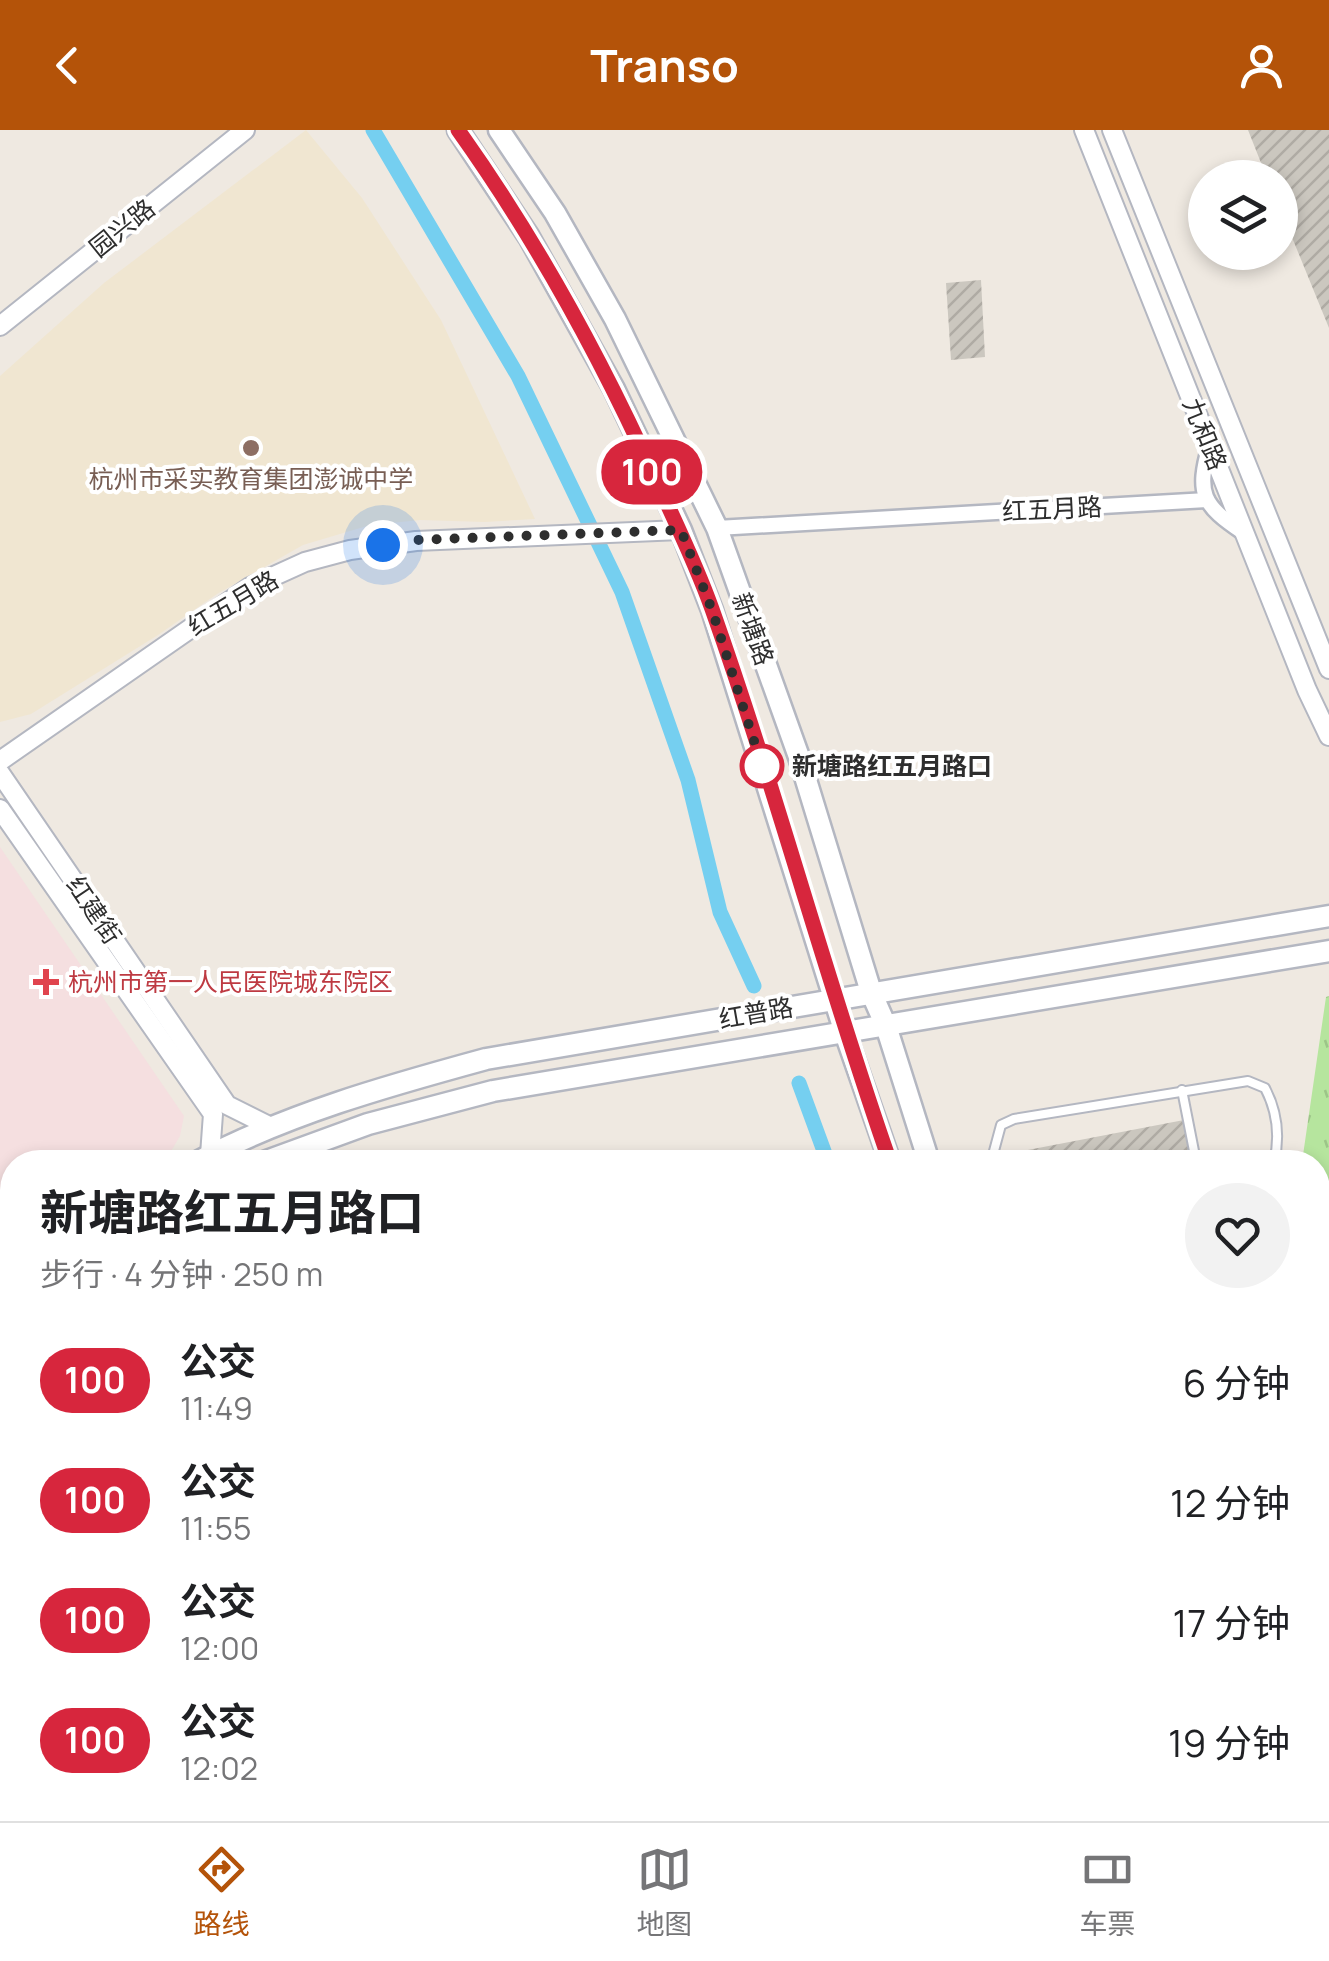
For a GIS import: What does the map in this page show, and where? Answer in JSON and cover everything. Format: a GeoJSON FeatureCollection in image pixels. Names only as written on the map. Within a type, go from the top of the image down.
{"type":"FeatureCollection","features":[{"type":"Feature","properties":{"kind":"main road","name":"新塘路"},"geometry":{"type":"LineString","coordinates":[[458,130],[528,237],[614,388],[681,530],[712,610],[845,1033],[886,1150]]}},
{"type":"Feature","properties":{"kind":"main road","name":"新塘路"},"geometry":{"type":"LineString","coordinates":[[499,130],[555,213],[615,319],[717,528],[799,756],[871,992],[886,1026],[925,1150]]}},
{"type":"Feature","properties":{"kind":"main road","name":"红普路"},"geometry":{"type":"LineString","coordinates":[[223,1150],[368,1092],[486,1060],[1329,916]]}},
{"type":"Feature","properties":{"kind":"main road","name":"红普路"},"geometry":{"type":"LineString","coordinates":[[297,1150],[368,1124],[493,1090],[1329,952]]}},
{"type":"Feature","properties":{"kind":"street","name":"园兴路"},"geometry":{"type":"LineString","coordinates":[[0,326],[245,130]]}},
{"type":"Feature","properties":{"kind":"street","name":"九和路"},"geometry":{"type":"LineString","coordinates":[[1084,130],[1329,736]]}},
{"type":"Feature","properties":{"kind":"street","name":"九和路"},"geometry":{"type":"LineString","coordinates":[[1112,130],[1329,669]]}},
{"type":"Feature","properties":{"kind":"street"},"geometry":{"type":"LineString","coordinates":[[1210,446],[1200,478],[1207,500],[1222,518],[1245,534]]}},
{"type":"Feature","properties":{"kind":"street","name":"红五月路"},"geometry":{"type":"LineString","coordinates":[[717,528],[1207,500]]}},
{"type":"Feature","properties":{"kind":"street","name":"红五月路"},"geometry":{"type":"LineString","coordinates":[[0,761],[250,586],[305,562],[350,550],[416,540],[681,530]]}},
{"type":"Feature","properties":{"kind":"street","name":"红建街"},"geometry":{"type":"LineString","coordinates":[[0,773],[227,1105],[271,1128]]}},
{"type":"Feature","properties":{"kind":"street","name":"红建街"},"geometry":{"type":"LineString","coordinates":[[0,809],[212,1114],[206,1150]]}},
{"type":"Feature","properties":{"kind":"lane"},"geometry":{"type":"LineString","coordinates":[[995,1150],[1001,1126],[1014,1119],[1248,1080],[1265,1088],[1275,1106],[1277,1150]]}},
{"type":"Feature","properties":{"kind":"lane"},"geometry":{"type":"LineString","coordinates":[[1182,1090],[1194,1150]]}},
{"type":"Feature","properties":{"kind":"shaded area","name":"杭州市采实教育集团澎诚中学"},"geometry":{"type":"Polygon","coordinates":[[[306,130],[362,198],[441,320],[535,519],[420,520],[370,525],[303,545],[217,594],[31,714],[0,722],[0,376],[104,283],[306,130]]]}},
{"type":"Feature","properties":{"kind":"shaded area","name":"杭州市第一人民医院城东院区"},"geometry":{"type":"Polygon","coordinates":[[[0,847],[184,1116],[180,1136],[172,1150],[0,1150],[0,847]]]}},
{"type":"Feature","properties":{"kind":"green space"},"geometry":{"type":"Polygon","coordinates":[[[1329,996],[1329,1150],[1304,1150],[1329,996]]]}},
{"type":"Feature","properties":{"kind":"building"},"geometry":{"type":"Polygon","coordinates":[[[1248,130],[1329,130],[1329,328],[1298,252],[1298,160],[1260,160],[1248,130]]]}},
{"type":"Feature","properties":{"kind":"building"},"geometry":{"type":"Polygon","coordinates":[[[981,280],[985,357],[951,360],[946,283],[981,280]]]}},
{"type":"Feature","properties":{"kind":"building"},"geometry":{"type":"Polygon","coordinates":[[[1184,1120],[1190,1150],[1028,1150],[1184,1120]]]}},
{"type":"Feature","properties":{"kind":"waterway"},"geometry":{"type":"LineString","coordinates":[[373,130],[518,376],[622,592],[688,780],[720,912],[754,986]]}},
{"type":"Feature","properties":{"kind":"waterway"},"geometry":{"type":"LineString","coordinates":[[799,1083],[824,1150]]}},
{"type":"Feature","properties":{"kind":"bus line","name":"100"},"geometry":{"type":"LineString","coordinates":[[458,130],[528,237],[614,388],[681,530],[712,610],[845,1033],[886,1150]]}},
{"type":"Feature","properties":{"kind":"place","name":"杭州市采实教育集团澎诚中学"},"geometry":{"type":"Point","coordinates":[251,448]}},
{"type":"Feature","properties":{"kind":"place","name":"新塘路红五月路口"},"geometry":{"type":"Point","coordinates":[762,766]}},
{"type":"Feature","properties":{"kind":"place","name":"杭州市第一人民医院城东院区"},"geometry":{"type":"Point","coordinates":[46,982]}},
{"type":"Feature","properties":{"kind":"route"},"geometry":{"type":"LineString","coordinates":[[383,545],[416,540],[681,530],[712,610],[762,766]]}}]}
